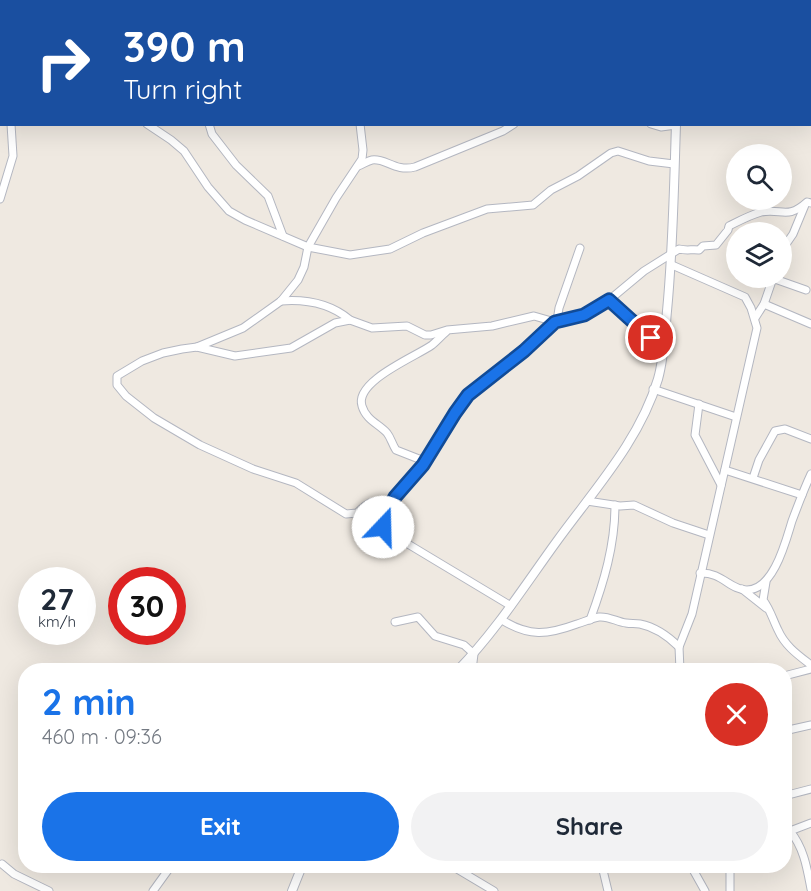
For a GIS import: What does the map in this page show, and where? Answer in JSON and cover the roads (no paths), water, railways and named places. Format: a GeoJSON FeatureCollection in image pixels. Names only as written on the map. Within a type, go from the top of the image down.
{"type":"FeatureCollection","features":[{"type":"Feature","properties":{"kind":"street"},"geometry":{"type":"LineString","coordinates":[[0,199],[13,156],[11,126]]}},
{"type":"Feature","properties":{"kind":"street"},"geometry":{"type":"LineString","coordinates":[[150,126],[184,151],[208,187],[229,211],[308,247],[350,255],[390,249],[423,233],[487,209],[533,205],[555,187],[578,176],[608,154],[618,151],[649,161],[674,165]]}},
{"type":"Feature","properties":{"kind":"street"},"geometry":{"type":"LineString","coordinates":[[210,126],[212,134],[236,165],[268,196],[283,236]]}},
{"type":"Feature","properties":{"kind":"street"},"geometry":{"type":"LineString","coordinates":[[360,126],[363,155],[308,247],[304,267],[298,280],[281,301],[243,328],[197,347],[173,350],[142,361],[117,376],[117,385],[126,396],[154,418],[200,446],[253,469],[296,483],[346,514],[357,513],[374,502],[381,503],[388,509]]}},
{"type":"Feature","properties":{"kind":"street"},"geometry":{"type":"LineString","coordinates":[[358,166],[370,160],[376,160],[403,170],[415,167],[512,126]]}},
{"type":"Feature","properties":{"kind":"street"},"geometry":{"type":"LineString","coordinates":[[469,663],[626,446],[658,378],[672,265],[676,126]]}},
{"type":"Feature","properties":{"kind":"street"},"geometry":{"type":"LineString","coordinates":[[511,606],[384,529],[383,524],[388,509],[468,395],[524,351],[556,322],[584,315],[609,300],[644,271],[679,249],[699,250],[703,246],[716,245],[729,226],[763,212],[785,214],[798,210],[810,202]]}},
{"type":"Feature","properties":{"kind":"street"},"geometry":{"type":"LineString","coordinates":[[792,235],[810,202]]}},
{"type":"Feature","properties":{"kind":"street"},"geometry":{"type":"LineString","coordinates":[[556,322],[580,248]]}},
{"type":"Feature","properties":{"kind":"street"},"geometry":{"type":"LineString","coordinates":[[672,265],[739,293],[748,302],[755,318],[757,334],[692,614],[680,647],[680,663]]}},
{"type":"Feature","properties":{"kind":"street"},"geometry":{"type":"LineString","coordinates":[[298,280],[302,299]]}},
{"type":"Feature","properties":{"kind":"street"},"geometry":{"type":"LineString","coordinates":[[792,285],[806,290]]}},
{"type":"Feature","properties":{"kind":"street"},"geometry":{"type":"LineString","coordinates":[[755,318],[764,304],[769,288]]}},
{"type":"Feature","properties":{"kind":"street"},"geometry":{"type":"LineString","coordinates":[[281,301],[302,299],[332,308],[350,320],[372,328],[407,326],[427,335],[492,326],[534,316],[556,322]]}},
{"type":"Feature","properties":{"kind":"street"},"geometry":{"type":"LineString","coordinates":[[609,300],[663,346]]}},
{"type":"Feature","properties":{"kind":"street"},"geometry":{"type":"LineString","coordinates":[[764,304],[811,324]]}},
{"type":"Feature","properties":{"kind":"street"},"geometry":{"type":"LineString","coordinates":[[197,347],[235,356],[286,349],[299,345],[335,323],[350,320]]}},
{"type":"Feature","properties":{"kind":"street"},"geometry":{"type":"LineString","coordinates":[[423,461],[396,450],[389,437],[372,422],[362,405],[364,393],[369,386],[397,363],[406,361],[435,343],[446,331]]}},
{"type":"Feature","properties":{"kind":"street"},"geometry":{"type":"LineString","coordinates":[[415,355],[427,335]]}},
{"type":"Feature","properties":{"kind":"street"},"geometry":{"type":"LineString","coordinates":[[653,389],[736,417]]}},
{"type":"Feature","properties":{"kind":"street"},"geometry":{"type":"LineString","coordinates":[[699,404],[695,435],[721,485]]}},
{"type":"Feature","properties":{"kind":"street"},"geometry":{"type":"LineString","coordinates":[[753,478],[759,460],[775,430],[785,429],[811,439]]}},
{"type":"Feature","properties":{"kind":"street"},"geometry":{"type":"LineString","coordinates":[[725,470],[802,495]]}},
{"type":"Feature","properties":{"kind":"street"},"geometry":{"type":"LineString","coordinates":[[742,589],[756,588],[766,579],[786,545],[811,474]]}},
{"type":"Feature","properties":{"kind":"street"},"geometry":{"type":"LineString","coordinates":[[587,501],[634,505],[673,523],[709,535]]}},
{"type":"Feature","properties":{"kind":"street"},"geometry":{"type":"LineString","coordinates":[[590,620],[603,585],[610,555],[615,526],[615,505]]}},
{"type":"Feature","properties":{"kind":"street"},"geometry":{"type":"LineString","coordinates":[[700,573],[713,574],[742,589],[772,615]]}},
{"type":"Feature","properties":{"kind":"street"},"geometry":{"type":"LineString","coordinates":[[766,579],[763,596],[778,632],[799,657],[810,665]]}},
{"type":"Feature","properties":{"kind":"street"},"geometry":{"type":"LineString","coordinates":[[394,622],[418,617],[435,636],[464,645],[474,654]]}},
{"type":"Feature","properties":{"kind":"street"},"geometry":{"type":"LineString","coordinates":[[502,620],[534,633],[548,633],[598,617],[608,617],[626,623],[642,624],[668,636],[680,647]]}},
{"type":"Feature","properties":{"kind":"street"},"geometry":{"type":"LineString","coordinates":[[668,636],[685,629]]}},
{"type":"Feature","properties":{"kind":"street"},"geometry":{"type":"LineString","coordinates":[[792,673],[810,665]]}},
{"type":"Feature","properties":{"kind":"street"},"geometry":{"type":"LineString","coordinates":[[792,729],[811,724]]}},
{"type":"Feature","properties":{"kind":"street"},"geometry":{"type":"LineString","coordinates":[[792,794],[811,789]]}},
{"type":"Feature","properties":{"kind":"street"},"geometry":{"type":"LineString","coordinates":[[792,829],[811,823]]}},
{"type":"Feature","properties":{"kind":"street"},"geometry":{"type":"LineString","coordinates":[[792,836],[797,840],[804,858],[811,889]]}},
{"type":"Feature","properties":{"kind":"street"},"geometry":{"type":"LineString","coordinates":[[2,864],[11,873],[49,891]]}},
{"type":"Feature","properties":{"kind":"street"},"geometry":{"type":"LineString","coordinates":[[153,891],[166,873]]}},
{"type":"Feature","properties":{"kind":"street"},"geometry":{"type":"LineString","coordinates":[[292,891],[299,873]]}},
{"type":"Feature","properties":{"kind":"street"},"geometry":{"type":"LineString","coordinates":[[464,873],[494,891]]}},
{"type":"Feature","properties":{"kind":"street"},"geometry":{"type":"LineString","coordinates":[[604,873],[608,891]]}},
{"type":"Feature","properties":{"kind":"street"},"geometry":{"type":"LineString","coordinates":[[695,873],[705,891]]}},
{"type":"Feature","properties":{"kind":"street"},"geometry":{"type":"LineString","coordinates":[[730,873],[730,891]]}}]}
